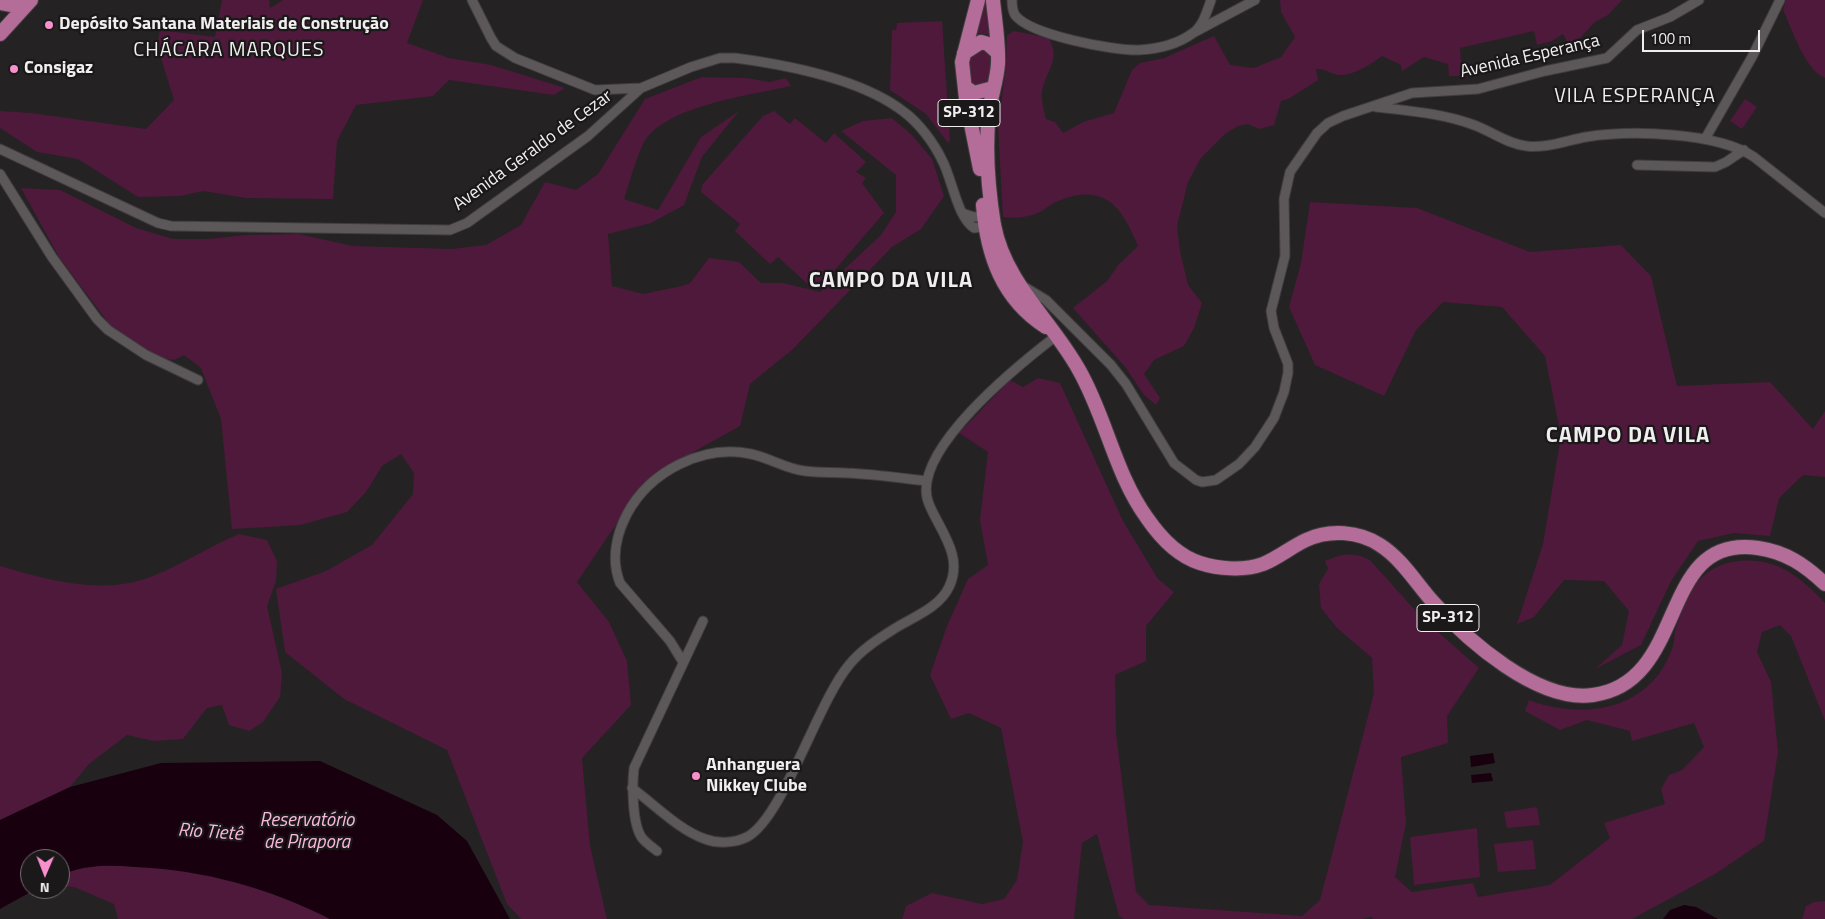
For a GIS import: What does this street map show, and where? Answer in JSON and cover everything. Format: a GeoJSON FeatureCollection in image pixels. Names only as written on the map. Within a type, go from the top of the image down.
{"type":"FeatureCollection","features":[{"type":"Feature","properties":{"kind":"main road","name":"SP-312"},"geometry":{"type":"LineString","coordinates":[[978,0],[962,62],[964,87],[977,144],[989,221],[1017,283],[1078,368],[1092,396],[1137,503],[1158,533],[1181,553],[1193,560],[1211,566],[1259,566],[1306,540],[1328,534],[1355,534],[1371,540],[1399,561],[1434,604],[1478,644],[1523,677],[1554,692],[1570,696],[1594,695],[1614,689],[1641,672],[1664,635],[1694,570],[1702,561],[1720,552],[1743,547],[1766,549],[1794,558],[1825,584]]}},
{"type":"Feature","properties":{"kind":"main road","name":"SP-312"},"geometry":{"type":"LineString","coordinates":[[993,0],[998,63],[987,132],[989,221],[992,257],[999,274],[1017,304],[1028,316],[1054,334]]}},
{"type":"Feature","properties":{"kind":"main road"},"geometry":{"type":"LineString","coordinates":[[0,3],[27,4]]}},
{"type":"Feature","properties":{"kind":"main road"},"geometry":{"type":"LineString","coordinates":[[0,31],[27,4]]}},
{"type":"Feature","properties":{"kind":"main road"},"geometry":{"type":"LineString","coordinates":[[964,53],[981,42],[988,44],[998,53]]}},
{"type":"Feature","properties":{"kind":"main road"},"geometry":{"type":"LineString","coordinates":[[964,87],[974,93],[993,88]]}},
{"type":"Feature","properties":{"kind":"street"},"geometry":{"type":"LineString","coordinates":[[472,0],[496,46],[515,58],[595,90],[641,88]]}},
{"type":"Feature","properties":{"kind":"street"},"geometry":{"type":"LineString","coordinates":[[1012,0],[1016,16],[1051,35],[1108,47],[1138,50],[1176,43],[1254,0]]}},
{"type":"Feature","properties":{"kind":"street"},"geometry":{"type":"LineString","coordinates":[[1195,32],[1205,16],[1211,0]]}},
{"type":"Feature","properties":{"kind":"street","name":"Avenida Esperança"},"geometry":{"type":"LineString","coordinates":[[1017,283],[1046,300],[1111,365],[1126,384],[1174,463],[1188,476],[1202,482],[1216,480],[1228,473],[1255,447],[1274,418],[1286,384],[1288,364],[1272,319],[1272,311],[1285,256],[1284,199],[1290,172],[1306,146],[1328,123],[1412,93],[1478,89],[1545,71],[1607,58],[1637,30],[1670,17],[1698,0]]}},
{"type":"Feature","properties":{"kind":"street"},"geometry":{"type":"LineString","coordinates":[[1705,139],[1752,57],[1780,0]]}},
{"type":"Feature","properties":{"kind":"street","name":"Avenida Geraldo de Cezar"},"geometry":{"type":"LineString","coordinates":[[0,149],[158,223],[172,226],[450,230],[467,223],[588,136],[641,88],[691,67],[720,58],[735,58],[800,71],[881,97],[905,113],[932,144],[942,160],[962,213],[969,225],[978,228],[989,221]]}},
{"type":"Feature","properties":{"kind":"street"},"geometry":{"type":"LineString","coordinates":[[1374,106],[1452,118],[1475,125],[1506,140],[1530,147],[1607,134],[1705,139],[1744,150],[1825,214]]}},
{"type":"Feature","properties":{"kind":"street"},"geometry":{"type":"LineString","coordinates":[[1637,165],[1715,167],[1744,150]]}},
{"type":"Feature","properties":{"kind":"street"},"geometry":{"type":"LineString","coordinates":[[0,174],[52,257],[102,324],[146,355],[198,380]]}},
{"type":"Feature","properties":{"kind":"street"},"geometry":{"type":"LineString","coordinates":[[999,274],[1017,283]]}},
{"type":"Feature","properties":{"kind":"street"},"geometry":{"type":"LineString","coordinates":[[632,788],[691,832],[706,840],[736,841],[748,837],[757,829],[772,808],[828,696],[843,672],[862,652],[932,606],[948,590],[952,580],[953,557],[951,546],[928,503],[926,481],[935,460],[964,418],[999,381],[1054,334]]}},
{"type":"Feature","properties":{"kind":"street"},"geometry":{"type":"LineString","coordinates":[[683,662],[670,641],[620,583],[616,573],[614,561],[621,525],[634,502],[651,482],[672,468],[690,460],[711,454],[732,452],[750,454],[806,471],[866,474],[926,481]]}},
{"type":"Feature","properties":{"kind":"street"},"geometry":{"type":"LineString","coordinates":[[657,851],[643,839],[639,832],[632,788],[636,760],[703,620]]}},
{"type":"Feature","properties":{"kind":"shaded area"},"geometry":{"type":"Polygon","coordinates":[[[222,0],[269,0],[270,8],[283,0],[423,0],[407,43],[449,58],[491,65],[565,88],[554,95],[449,80],[433,96],[356,105],[337,141],[333,199],[246,198],[203,191],[180,196],[138,197],[78,159],[37,152],[0,128],[0,111],[31,113],[146,129],[174,100],[157,45],[160,30],[215,37],[222,0]]]}},
{"type":"Feature","properties":{"kind":"shaded area"},"geometry":{"type":"Polygon","coordinates":[[[985,0],[990,0],[993,35],[976,33],[985,0]]]}},
{"type":"Feature","properties":{"kind":"shaded area"},"geometry":{"type":"Polygon","coordinates":[[[1280,0],[1622,0],[1608,15],[1595,22],[1580,38],[1568,43],[1563,34],[1552,41],[1537,45],[1534,31],[1460,48],[1462,76],[1449,76],[1448,64],[1424,57],[1402,71],[1401,65],[1382,56],[1362,69],[1350,74],[1339,75],[1322,69],[1316,69],[1318,80],[1290,98],[1281,101],[1274,125],[1259,129],[1248,124],[1238,126],[1226,133],[1201,158],[1188,182],[1177,226],[1180,251],[1188,285],[1202,303],[1194,328],[1184,346],[1154,360],[1144,374],[1160,398],[1156,405],[1144,395],[1126,368],[1073,308],[1107,281],[1119,264],[1138,246],[1132,232],[1118,210],[1110,202],[1100,197],[1076,195],[1058,201],[1031,215],[1017,218],[1003,217],[998,126],[1006,67],[1007,35],[1014,31],[1049,38],[1054,53],[1052,65],[1042,91],[1042,101],[1046,119],[1055,122],[1063,133],[1083,122],[1114,113],[1132,70],[1140,63],[1164,58],[1214,36],[1230,65],[1254,68],[1281,57],[1295,37],[1281,12],[1280,0]]]}},
{"type":"Feature","properties":{"kind":"shaded area"},"geometry":{"type":"Polygon","coordinates":[[[1786,0],[1825,0],[1825,78],[1811,67],[1800,48],[1783,10],[1786,0]]]}},
{"type":"Feature","properties":{"kind":"shaded area"},"geometry":{"type":"Polygon","coordinates":[[[942,21],[950,140],[948,143],[926,114],[890,90],[892,30],[896,30],[897,23],[942,21]]]}},
{"type":"Feature","properties":{"kind":"shaded area"},"geometry":{"type":"Polygon","coordinates":[[[979,44],[994,55],[992,81],[975,88],[969,77],[968,66],[979,44]]]}},
{"type":"Feature","properties":{"kind":"shaded area"},"geometry":{"type":"Polygon","coordinates":[[[702,77],[747,78],[769,82],[786,78],[791,86],[732,98],[688,111],[669,120],[653,131],[640,151],[624,199],[658,210],[701,137],[739,111],[702,157],[684,205],[651,223],[608,234],[612,286],[643,294],[682,286],[690,283],[709,258],[739,262],[761,283],[783,283],[820,292],[881,235],[896,212],[896,175],[841,131],[863,121],[892,118],[912,135],[932,159],[944,196],[921,229],[892,247],[793,349],[750,384],[740,426],[663,469],[636,495],[577,582],[609,622],[627,661],[631,705],[582,758],[590,846],[607,919],[521,919],[507,904],[447,750],[344,699],[285,652],[276,589],[326,571],[372,545],[413,494],[414,473],[401,454],[382,466],[366,492],[347,512],[300,525],[232,529],[221,419],[201,368],[184,355],[174,360],[157,357],[113,329],[59,257],[21,188],[60,190],[136,228],[173,239],[298,234],[353,246],[451,249],[486,245],[521,225],[545,182],[576,190],[598,174],[645,99],[702,77]]]}},
{"type":"Feature","properties":{"kind":"shaded area"},"geometry":{"type":"Polygon","coordinates":[[[970,94],[985,95],[981,135],[980,135],[970,94]]]}},
{"type":"Feature","properties":{"kind":"shaded area"},"geometry":{"type":"Polygon","coordinates":[[[1745,99],[1757,107],[1742,129],[1730,121],[1745,99]]]}},
{"type":"Feature","properties":{"kind":"shaded area"},"geometry":{"type":"Polygon","coordinates":[[[774,111],[790,124],[795,118],[826,143],[834,133],[866,162],[856,172],[866,178],[862,183],[884,213],[820,287],[812,288],[778,257],[770,264],[735,231],[740,224],[701,192],[702,185],[763,116],[774,111]]]}},
{"type":"Feature","properties":{"kind":"shaded area"},"geometry":{"type":"Polygon","coordinates":[[[1310,202],[1417,208],[1530,252],[1621,245],[1651,276],[1677,386],[1770,382],[1813,429],[1825,411],[1825,477],[1803,475],[1779,498],[1770,536],[1734,533],[1698,541],[1671,581],[1641,645],[1595,669],[1622,645],[1629,611],[1604,581],[1564,580],[1534,617],[1517,624],[1543,544],[1561,436],[1545,356],[1502,307],[1443,302],[1416,330],[1384,396],[1315,365],[1289,307],[1301,263],[1310,202]]]}},
{"type":"Feature","properties":{"kind":"shaded area"},"geometry":{"type":"Polygon","coordinates":[[[1038,378],[1060,383],[1123,521],[1158,579],[1174,592],[1146,626],[1146,661],[1115,675],[1116,734],[1136,892],[1149,905],[1302,916],[1320,900],[1374,693],[1372,658],[1337,628],[1321,608],[1319,584],[1328,569],[1325,561],[1347,554],[1358,555],[1370,560],[1422,618],[1479,668],[1447,716],[1448,743],[1401,757],[1406,823],[1395,877],[1412,892],[1473,883],[1478,897],[1550,885],[1610,838],[1604,823],[1665,804],[1661,789],[1669,775],[1682,770],[1704,747],[1694,723],[1632,741],[1630,731],[1587,720],[1560,730],[1525,711],[1529,700],[1550,706],[1594,709],[1614,705],[1633,697],[1650,684],[1663,668],[1673,646],[1675,629],[1682,610],[1697,583],[1705,574],[1726,563],[1750,560],[1784,569],[1806,584],[1825,603],[1825,721],[1791,636],[1780,625],[1762,632],[1757,652],[1771,682],[1778,752],[1764,841],[1715,874],[1632,919],[1373,919],[1372,917],[1362,919],[1124,919],[1119,916],[1097,834],[1082,843],[1074,919],[902,919],[906,906],[932,893],[982,904],[1004,899],[1017,880],[1023,842],[1001,728],[969,713],[951,719],[930,675],[947,626],[968,579],[988,565],[980,520],[988,452],[959,433],[1010,380],[1023,387],[1038,378]]]}},
{"type":"Feature","properties":{"kind":"shaded area"},"geometry":{"type":"Polygon","coordinates":[[[239,534],[267,540],[277,561],[276,581],[267,606],[282,673],[280,697],[263,722],[249,731],[229,725],[222,705],[207,708],[183,739],[154,741],[127,735],[89,764],[70,787],[0,820],[0,566],[57,581],[76,584],[115,585],[153,576],[239,534]]]}},
{"type":"Feature","properties":{"kind":"shaded area"},"geometry":{"type":"Polygon","coordinates":[[[1537,807],[1540,825],[1507,828],[1504,812],[1537,807]]]}},
{"type":"Feature","properties":{"kind":"shaded area"},"geometry":{"type":"Polygon","coordinates":[[[1477,828],[1480,877],[1414,885],[1410,837],[1477,828]]]}},
{"type":"Feature","properties":{"kind":"shaded area"},"geometry":{"type":"Polygon","coordinates":[[[1533,840],[1536,869],[1498,872],[1494,844],[1533,840]]]}},
{"type":"Feature","properties":{"kind":"shaded area"},"geometry":{"type":"Polygon","coordinates":[[[104,865],[147,867],[205,874],[276,895],[330,919],[118,919],[114,904],[70,887],[70,871],[104,865]]]}},
{"type":"Feature","properties":{"kind":"shaded area"},"geometry":{"type":"Polygon","coordinates":[[[1825,901],[1825,919],[1802,919],[1806,906],[1814,902],[1825,901]]]}},
{"type":"Feature","properties":{"kind":"water"},"geometry":{"type":"Polygon","coordinates":[[[1493,753],[1495,763],[1471,767],[1470,756],[1493,753]]]}},
{"type":"Feature","properties":{"kind":"water","name":"Reservatório de Pirapora"},"geometry":{"type":"Polygon","coordinates":[[[320,761],[437,815],[467,841],[510,919],[330,919],[284,898],[260,890],[235,882],[186,872],[125,866],[87,867],[70,872],[70,849],[20,849],[20,898],[0,909],[0,820],[70,787],[161,763],[320,761]]]}},
{"type":"Feature","properties":{"kind":"water"},"geometry":{"type":"Polygon","coordinates":[[[1491,773],[1493,781],[1472,783],[1471,775],[1491,773]]]}},
{"type":"Feature","properties":{"kind":"water"},"geometry":{"type":"Polygon","coordinates":[[[1684,905],[1696,907],[1718,919],[1663,919],[1670,910],[1684,905]]]}},
{"type":"Feature","properties":{"kind":"place","name":"Depósito Santana Materiais de Construção"},"geometry":{"type":"Point","coordinates":[49,25]}},
{"type":"Feature","properties":{"kind":"place","name":"Consigaz"},"geometry":{"type":"Point","coordinates":[14,69]}},
{"type":"Feature","properties":{"kind":"place","name":"Anhanguera Nikkey Clube"},"geometry":{"type":"Point","coordinates":[696,776]}},
{"type":"Feature","properties":{"kind":"district","name":"CHÁCARA MARQUES"},"geometry":{"type":"Point","coordinates":[229,51]}},
{"type":"Feature","properties":{"kind":"district","name":"VILA ESPERANÇA"},"geometry":{"type":"Point","coordinates":[1635,97]}},
{"type":"Feature","properties":{"kind":"district","name":"CAMPO DA VILA"},"geometry":{"type":"Point","coordinates":[891,282]}},
{"type":"Feature","properties":{"kind":"district","name":"CAMPO DA VILA"},"geometry":{"type":"Point","coordinates":[1628,437]}},
{"type":"Feature","properties":{"kind":"water label","name":"Rio Tietê"},"geometry":{"type":"Point","coordinates":[210,833]}}]}
